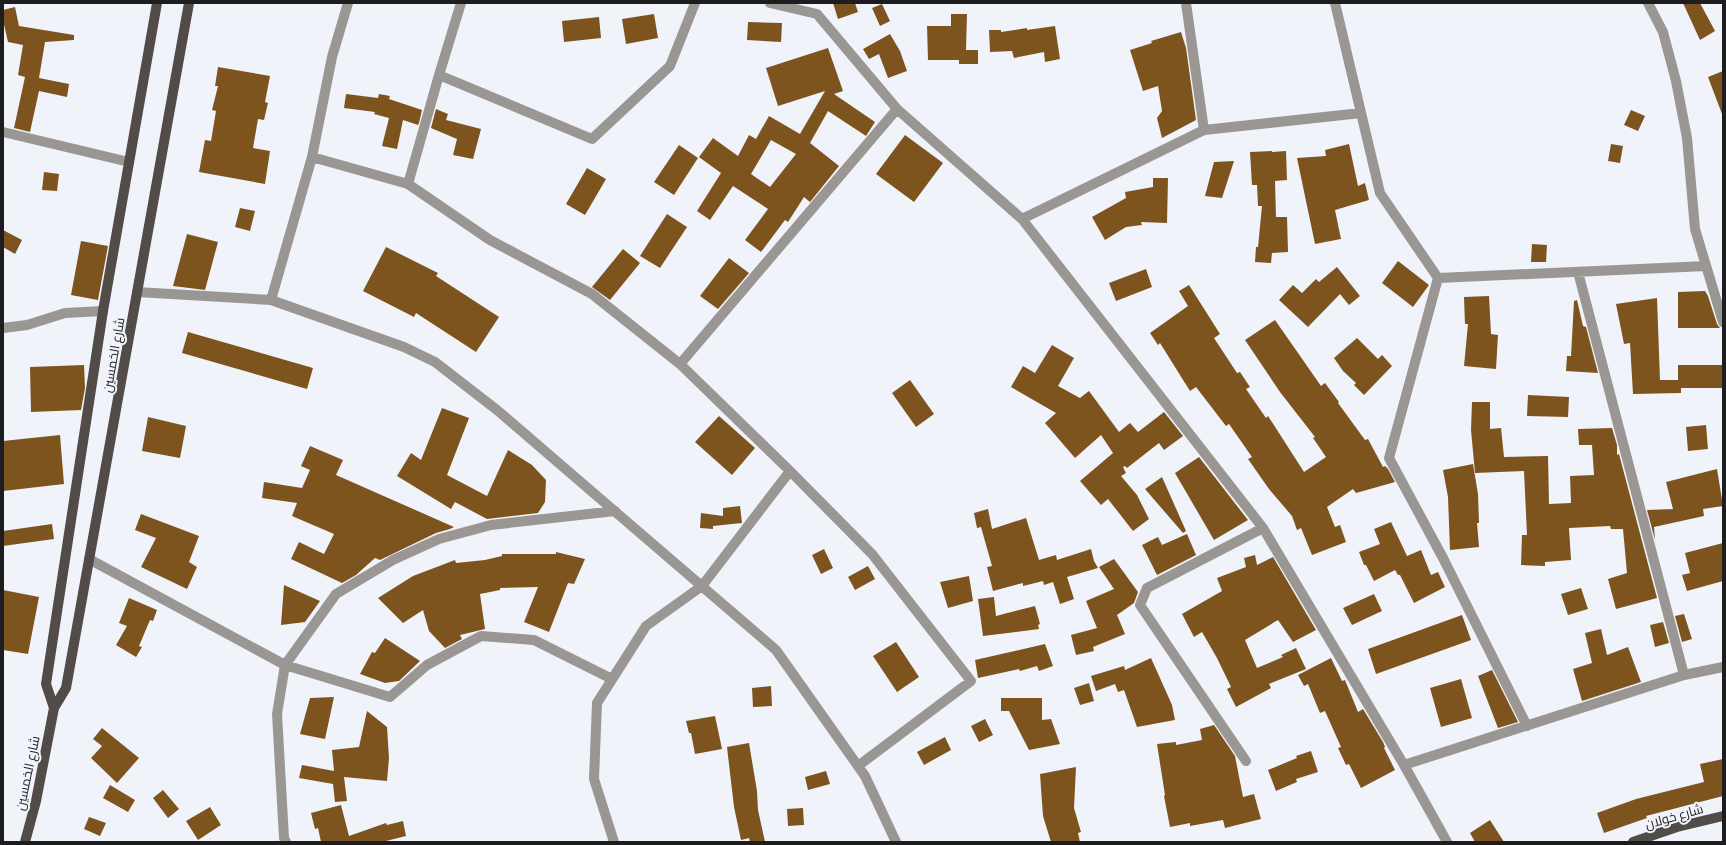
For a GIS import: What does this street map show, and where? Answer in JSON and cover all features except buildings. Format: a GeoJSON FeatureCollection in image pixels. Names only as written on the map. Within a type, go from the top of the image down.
{"type":"FeatureCollection","features":[{"type":"Feature","properties":{"kind":"main road","name":"شارع الخمسين"},"geometry":{"type":"LineString","coordinates":[[54,708],[46,684],[104,311],[157,3]]}},
{"type":"Feature","properties":{"kind":"main road","name":"شارع الخمسين"},"geometry":{"type":"LineString","coordinates":[[25,842],[36,801],[54,708],[66,688],[189,3]]}},
{"type":"Feature","properties":{"kind":"main road","name":"شارع خولان"},"geometry":{"type":"LineString","coordinates":[[1633,842],[1677,827],[1723,816]]}},
{"type":"Feature","properties":{"kind":"street"},"geometry":{"type":"LineString","coordinates":[[271,300],[312,157],[332,57],[348,3]]}},
{"type":"Feature","properties":{"kind":"street"},"geometry":{"type":"LineString","coordinates":[[408,184],[461,3]]}},
{"type":"Feature","properties":{"kind":"street"},"geometry":{"type":"LineString","coordinates":[[439,75],[592,139],[670,66],[695,3]]}},
{"type":"Feature","properties":{"kind":"street"},"geometry":{"type":"LineString","coordinates":[[770,3],[817,14],[897,109],[1022,219],[1263,528],[1404,765],[1447,842]]}},
{"type":"Feature","properties":{"kind":"street"},"geometry":{"type":"LineString","coordinates":[[1186,3],[1204,130]]}},
{"type":"Feature","properties":{"kind":"street"},"geometry":{"type":"LineString","coordinates":[[1335,3],[1380,193],[1438,278],[1389,458],[1443,558],[1527,726]]}},
{"type":"Feature","properties":{"kind":"street"},"geometry":{"type":"LineString","coordinates":[[1648,3],[1663,32],[1676,81],[1687,138],[1695,229],[1723,322]]}},
{"type":"Feature","properties":{"kind":"street"},"geometry":{"type":"LineString","coordinates":[[680,364],[897,109]]}},
{"type":"Feature","properties":{"kind":"street"},"geometry":{"type":"LineString","coordinates":[[1022,219],[1204,130],[1361,113]]}},
{"type":"Feature","properties":{"kind":"street"},"geometry":{"type":"LineString","coordinates":[[3,132],[130,162]]}},
{"type":"Feature","properties":{"kind":"street"},"geometry":{"type":"LineString","coordinates":[[312,157],[408,184],[490,240],[592,294],[680,364],[790,471],[872,554],[971,681],[858,766]]}},
{"type":"Feature","properties":{"kind":"street"},"geometry":{"type":"LineString","coordinates":[[1438,278],[1706,266]]}},
{"type":"Feature","properties":{"kind":"street"},"geometry":{"type":"LineString","coordinates":[[1578,272],[1684,675]]}},
{"type":"Feature","properties":{"kind":"street"},"geometry":{"type":"LineString","coordinates":[[137,292],[271,300],[404,347],[435,362],[497,410],[776,650],[865,776],[896,842]]}},
{"type":"Feature","properties":{"kind":"street"},"geometry":{"type":"LineString","coordinates":[[3,328],[27,325],[65,313],[104,311]]}},
{"type":"Feature","properties":{"kind":"street"},"geometry":{"type":"LineString","coordinates":[[614,842],[594,780],[597,703],[646,626],[702,586],[790,471]]}},
{"type":"Feature","properties":{"kind":"street"},"geometry":{"type":"LineString","coordinates":[[286,842],[284,838],[277,714],[285,665],[336,594],[393,560],[439,539],[491,525],[615,511]]}},
{"type":"Feature","properties":{"kind":"street"},"geometry":{"type":"LineString","coordinates":[[1246,761],[1140,605],[1146,588],[1263,528]]}},
{"type":"Feature","properties":{"kind":"street"},"geometry":{"type":"LineString","coordinates":[[89,559],[285,665],[390,696],[427,665],[481,636],[534,640],[612,679]]}},
{"type":"Feature","properties":{"kind":"street"},"geometry":{"type":"LineString","coordinates":[[1404,765],[1684,675],[1723,667]]}}]}
